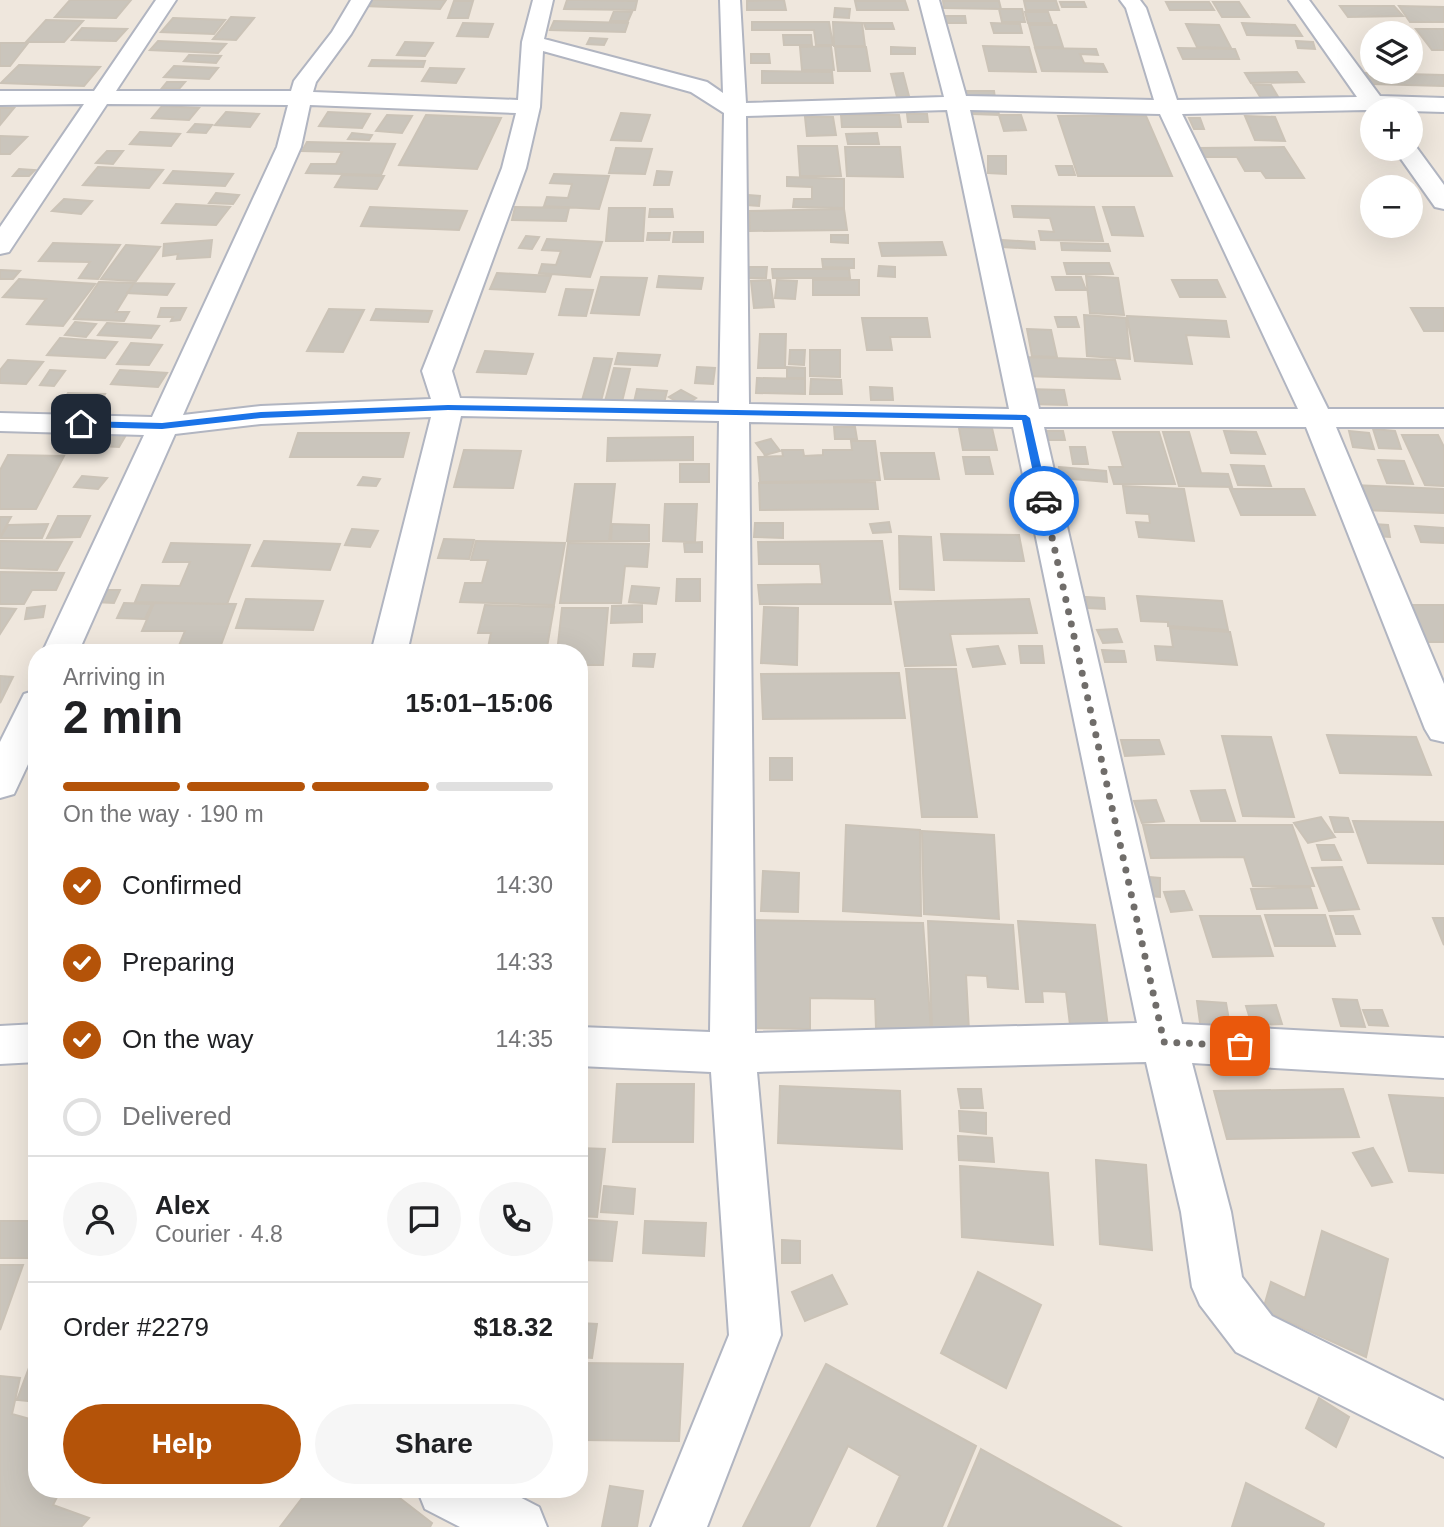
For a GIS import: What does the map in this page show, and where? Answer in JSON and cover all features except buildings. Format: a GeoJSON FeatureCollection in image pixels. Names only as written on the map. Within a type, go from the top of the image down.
{"type":"FeatureCollection","features":[{"type":"Feature","properties":{"kind":"street"},"geometry":{"type":"LineString","coordinates":[[0,246],[166,0]]}},
{"type":"Feature","properties":{"kind":"street"},"geometry":{"type":"LineString","coordinates":[[64,644],[289,147],[305,81],[341,34],[361,0]]}},
{"type":"Feature","properties":{"kind":"street"},"geometry":{"type":"LineString","coordinates":[[391,644],[448,408],[437,371],[514,168],[529,107],[533,42],[543,0]]}},
{"type":"Feature","properties":{"kind":"street"},"geometry":{"type":"LineString","coordinates":[[678,1527],[755,1335],[732,1053],[735,110],[730,0]]}},
{"type":"Feature","properties":{"kind":"street"},"geometry":{"type":"LineString","coordinates":[[929,0],[957,103],[1164,1042],[1206,1212],[1218,1287],[1254,1334],[1444,1430]]}},
{"type":"Feature","properties":{"kind":"street"},"geometry":{"type":"LineString","coordinates":[[1130,0],[1136,8],[1168,107],[1318,419],[1444,729]]}},
{"type":"Feature","properties":{"kind":"street"},"geometry":{"type":"LineString","coordinates":[[1299,0],[1369,98]]}},
{"type":"Feature","properties":{"kind":"street"},"geometry":{"type":"LineString","coordinates":[[533,42],[699,88],[735,110],[957,103],[1360,107]]}},
{"type":"Feature","properties":{"kind":"street"},"geometry":{"type":"LineString","coordinates":[[0,98],[267,97],[300,101],[529,107]]}},
{"type":"Feature","properties":{"kind":"street"},"geometry":{"type":"LineString","coordinates":[[1423,106],[1444,105]]}},
{"type":"Feature","properties":{"kind":"street"},"geometry":{"type":"LineString","coordinates":[[1415,161],[1444,202]]}},
{"type":"Feature","properties":{"kind":"street"},"geometry":{"type":"LineString","coordinates":[[0,422],[162,426],[261,415],[448,408],[1026,418],[1444,418]]}},
{"type":"Feature","properties":{"kind":"street"},"geometry":{"type":"LineString","coordinates":[[0,785],[28,723]]}},
{"type":"Feature","properties":{"kind":"street"},"geometry":{"type":"LineString","coordinates":[[588,1046],[732,1053],[1164,1042],[1444,1058]]}},
{"type":"Feature","properties":{"kind":"street"},"geometry":{"type":"LineString","coordinates":[[0,1045],[28,1043]]}},
{"type":"Feature","properties":{"kind":"street"},"geometry":{"type":"LineString","coordinates":[[463,1498],[519,1527]]}},
{"type":"Feature","properties":{"kind":"way so far"},"geometry":{"type":"LineString","coordinates":[[1044,501],[1164,1042],[1240,1046]]}},
{"type":"Feature","properties":{"kind":"route"},"geometry":{"type":"LineString","coordinates":[[81,424],[162,426],[261,415],[448,408],[1026,418],[1044,501]]}}]}
